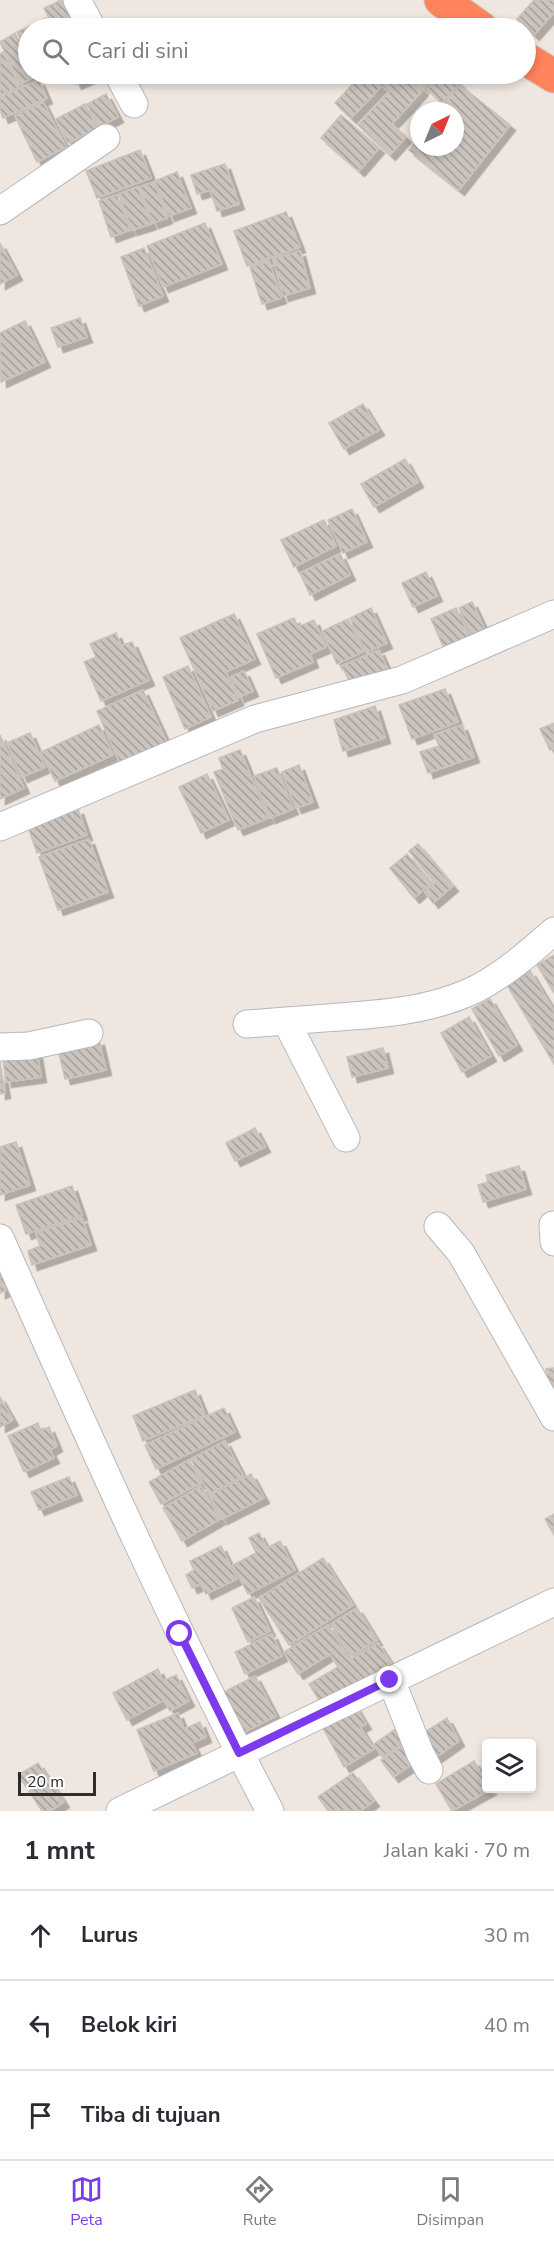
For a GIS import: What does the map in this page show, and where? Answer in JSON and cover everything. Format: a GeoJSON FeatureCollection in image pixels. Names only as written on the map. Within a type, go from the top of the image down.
{"type":"FeatureCollection","features":[{"type":"Feature","properties":{"kind":"highway"},"geometry":{"type":"LineString","coordinates":[[441,0],[467,18]]}},
{"type":"Feature","properties":{"kind":"highway"},"geometry":{"type":"LineString","coordinates":[[536,65],[554,76]]}},
{"type":"Feature","properties":{"kind":"street"},"geometry":{"type":"LineString","coordinates":[[76,0],[86,18]]}},
{"type":"Feature","properties":{"kind":"street"},"geometry":{"type":"LineString","coordinates":[[123,84],[134,104]]}},
{"type":"Feature","properties":{"kind":"street"},"geometry":{"type":"LineString","coordinates":[[0,211],[106,138]]}},
{"type":"Feature","properties":{"kind":"street"},"geometry":{"type":"LineString","coordinates":[[0,827],[255,719],[413,676],[554,614]]}},
{"type":"Feature","properties":{"kind":"street"},"geometry":{"type":"LineString","coordinates":[[247,1024],[427,1007],[476,989],[509,968],[554,931]]}},
{"type":"Feature","properties":{"kind":"street"},"geometry":{"type":"LineString","coordinates":[[286,1022],[346,1138]]}},
{"type":"Feature","properties":{"kind":"street"},"geometry":{"type":"LineString","coordinates":[[0,1047],[29,1046],[89,1033]]}},
{"type":"Feature","properties":{"kind":"street"},"geometry":{"type":"LineString","coordinates":[[438,1226],[461,1253],[554,1417]]}},
{"type":"Feature","properties":{"kind":"street"},"geometry":{"type":"LineString","coordinates":[[0,1238],[118,1502],[239,1753],[270,1811]]}},
{"type":"Feature","properties":{"kind":"street"},"geometry":{"type":"LineString","coordinates":[[120,1811],[554,1602]]}},
{"type":"Feature","properties":{"kind":"street"},"geometry":{"type":"LineString","coordinates":[[390,1680],[429,1770]]}},
{"type":"Feature","properties":{"kind":"building"},"geometry":{"type":"Polygon","coordinates":[[[61,0],[71,0],[79,18],[49,18],[44,8],[61,0]]]}},
{"type":"Feature","properties":{"kind":"building"},"geometry":{"type":"Polygon","coordinates":[[[534,0],[554,0],[554,12],[536,33],[536,18],[518,18],[534,0]]]}},
{"type":"Feature","properties":{"kind":"building"},"geometry":{"type":"Polygon","coordinates":[[[15,33],[18,39],[18,80],[0,42],[15,33]]]}},
{"type":"Feature","properties":{"kind":"building"},"geometry":{"type":"Polygon","coordinates":[[[3,52],[19,87],[0,95],[0,54],[3,52]]]}},
{"type":"Feature","properties":{"kind":"building"},"geometry":{"type":"Polygon","coordinates":[[[30,84],[41,84],[47,98],[3,118],[0,110],[0,97],[30,84]]]}},
{"type":"Feature","properties":{"kind":"building"},"geometry":{"type":"Polygon","coordinates":[[[353,84],[416,84],[423,90],[392,124],[406,137],[390,155],[358,125],[389,92],[382,86],[351,118],[335,103],[353,84]]]}},
{"type":"Feature","properties":{"kind":"building"},"geometry":{"type":"Polygon","coordinates":[[[432,84],[459,84],[443,102],[427,89],[432,84]]]}},
{"type":"Feature","properties":{"kind":"building"},"geometry":{"type":"Polygon","coordinates":[[[460,85],[510,125],[459,190],[416,156],[464,156],[464,102],[446,102],[460,85]]]}},
{"type":"Feature","properties":{"kind":"building"},"geometry":{"type":"Polygon","coordinates":[[[106,94],[118,117],[99,127],[87,104],[106,94]]]}},
{"type":"Feature","properties":{"kind":"building"},"geometry":{"type":"Polygon","coordinates":[[[43,102],[66,147],[37,162],[15,116],[43,102]]]}},
{"type":"Feature","properties":{"kind":"building"},"geometry":{"type":"Polygon","coordinates":[[[85,104],[97,128],[68,143],[56,119],[85,104]]]}},
{"type":"Feature","properties":{"kind":"building"},"geometry":{"type":"Polygon","coordinates":[[[341,115],[379,148],[359,171],[321,138],[341,115]]]}},
{"type":"Feature","properties":{"kind":"building"},"geometry":{"type":"Polygon","coordinates":[[[140,150],[151,178],[97,198],[86,171],[140,150]]]}},
{"type":"Feature","properties":{"kind":"building"},"geometry":{"type":"Polygon","coordinates":[[[225,164],[239,204],[217,211],[210,190],[197,194],[191,175],[225,164]]]}},
{"type":"Feature","properties":{"kind":"building"},"geometry":{"type":"Polygon","coordinates":[[[177,172],[191,208],[169,216],[155,181],[177,172]]]}},
{"type":"Feature","properties":{"kind":"building"},"geometry":{"type":"Polygon","coordinates":[[[154,182],[167,218],[153,223],[140,187],[154,182]]]}},
{"type":"Feature","properties":{"kind":"building"},"geometry":{"type":"Polygon","coordinates":[[[138,187],[151,224],[132,230],[119,194],[138,187]]]}},
{"type":"Feature","properties":{"kind":"building"},"geometry":{"type":"Polygon","coordinates":[[[117,195],[130,230],[111,237],[99,201],[117,195]]]}},
{"type":"Feature","properties":{"kind":"building"},"geometry":{"type":"Polygon","coordinates":[[[286,212],[300,247],[247,266],[234,231],[286,212]]]}},
{"type":"Feature","properties":{"kind":"building"},"geometry":{"type":"Polygon","coordinates":[[[205,223],[222,264],[163,287],[147,246],[205,223]]]}},
{"type":"Feature","properties":{"kind":"building"},"geometry":{"type":"Polygon","coordinates":[[[0,243],[17,275],[0,284],[0,243]]]}},
{"type":"Feature","properties":{"kind":"building"},"geometry":{"type":"Polygon","coordinates":[[[144,248],[163,296],[139,306],[121,257],[144,248]]]}},
{"type":"Feature","properties":{"kind":"building"},"geometry":{"type":"Polygon","coordinates":[[[300,251],[310,288],[283,296],[273,259],[300,251]]]}},
{"type":"Feature","properties":{"kind":"building"},"geometry":{"type":"Polygon","coordinates":[[[269,261],[281,298],[262,304],[250,267],[269,261]]]}},
{"type":"Feature","properties":{"kind":"building"},"geometry":{"type":"Polygon","coordinates":[[[80,318],[87,337],[58,347],[51,328],[80,318]]]}},
{"type":"Feature","properties":{"kind":"building"},"geometry":{"type":"Polygon","coordinates":[[[25,321],[45,362],[1,382],[0,333],[25,321]]]}},
{"type":"Feature","properties":{"kind":"building"},"geometry":{"type":"Polygon","coordinates":[[[363,404],[379,430],[344,449],[329,423],[363,404]]]}},
{"type":"Feature","properties":{"kind":"building"},"geometry":{"type":"Polygon","coordinates":[[[405,459],[418,482],[374,507],[361,484],[405,459]]]}},
{"type":"Feature","properties":{"kind":"building"},"geometry":{"type":"Polygon","coordinates":[[[352,509],[367,542],[343,553],[328,520],[352,509]]]}},
{"type":"Feature","properties":{"kind":"building"},"geometry":{"type":"Polygon","coordinates":[[[324,520],[336,546],[294,567],[281,540],[324,520]]]}},
{"type":"Feature","properties":{"kind":"building"},"geometry":{"type":"Polygon","coordinates":[[[340,554],[350,575],[310,595],[300,573],[340,554]]]}},
{"type":"Feature","properties":{"kind":"building"},"geometry":{"type":"Polygon","coordinates":[[[426,572],[437,596],[413,607],[402,583],[426,572]]]}},
{"type":"Feature","properties":{"kind":"building"},"geometry":{"type":"Polygon","coordinates":[[[472,602],[487,634],[474,640],[459,608],[472,602]]]}},
{"type":"Feature","properties":{"kind":"building"},"geometry":{"type":"Polygon","coordinates":[[[371,608],[387,643],[366,652],[350,618],[371,608]]]}},
{"type":"Feature","properties":{"kind":"building"},"geometry":{"type":"Polygon","coordinates":[[[456,608],[472,642],[446,653],[431,619],[456,608]]]}},
{"type":"Feature","properties":{"kind":"building"},"geometry":{"type":"Polygon","coordinates":[[[234,614],[255,659],[226,672],[238,700],[213,711],[180,638],[234,614]]]}},
{"type":"Feature","properties":{"kind":"building"},"geometry":{"type":"Polygon","coordinates":[[[294,618],[298,627],[314,620],[326,647],[310,654],[313,662],[276,678],[257,634],[294,618]]]}},
{"type":"Feature","properties":{"kind":"building"},"geometry":{"type":"Polygon","coordinates":[[[348,619],[363,652],[337,664],[322,631],[348,619]]]}},
{"type":"Feature","properties":{"kind":"building"},"geometry":{"type":"Polygon","coordinates":[[[116,633],[121,646],[132,642],[149,680],[101,701],[84,662],[96,657],[90,644],[116,633]]]}},
{"type":"Feature","properties":{"kind":"building"},"geometry":{"type":"Polygon","coordinates":[[[379,650],[388,670],[352,687],[342,666],[379,650]]]}},
{"type":"Feature","properties":{"kind":"building"},"geometry":{"type":"Polygon","coordinates":[[[188,666],[211,717],[185,729],[163,677],[188,666]]]}},
{"type":"Feature","properties":{"kind":"building"},"geometry":{"type":"Polygon","coordinates":[[[244,671],[253,691],[239,697],[231,677],[244,671]]]}},
{"type":"Feature","properties":{"kind":"building"},"geometry":{"type":"Polygon","coordinates":[[[445,689],[458,722],[412,739],[399,705],[445,689]]]}},
{"type":"Feature","properties":{"kind":"building"},"geometry":{"type":"Polygon","coordinates":[[[143,690],[170,749],[123,770],[97,711],[143,690]]]}},
{"type":"Feature","properties":{"kind":"building"},"geometry":{"type":"Polygon","coordinates":[[[375,706],[385,738],[343,751],[334,720],[375,706]]]}},
{"type":"Feature","properties":{"kind":"building"},"geometry":{"type":"Polygon","coordinates":[[[554,723],[554,748],[550,750],[540,729],[554,723]]]}},
{"type":"Feature","properties":{"kind":"building"},"geometry":{"type":"Polygon","coordinates":[[[99,725],[113,755],[55,781],[41,752],[99,725]]]}},
{"type":"Feature","properties":{"kind":"building"},"geometry":{"type":"Polygon","coordinates":[[[462,725],[474,757],[428,773],[420,752],[439,746],[434,735],[462,725]]]}},
{"type":"Feature","properties":{"kind":"building"},"geometry":{"type":"Polygon","coordinates":[[[30,733],[45,767],[22,777],[7,743],[30,733]]]}},
{"type":"Feature","properties":{"kind":"building"},"geometry":{"type":"Polygon","coordinates":[[[0,735],[24,788],[0,799],[0,735]]]}},
{"type":"Feature","properties":{"kind":"building"},"geometry":{"type":"Polygon","coordinates":[[[240,750],[268,818],[238,830],[214,772],[223,769],[219,758],[240,750]]]}},
{"type":"Feature","properties":{"kind":"building"},"geometry":{"type":"Polygon","coordinates":[[[299,765],[313,802],[296,808],[282,772],[299,765]]]}},
{"type":"Feature","properties":{"kind":"building"},"geometry":{"type":"Polygon","coordinates":[[[277,768],[293,809],[270,818],[254,776],[277,768]]]}},
{"type":"Feature","properties":{"kind":"building"},"geometry":{"type":"Polygon","coordinates":[[[207,774],[229,820],[201,833],[179,787],[207,774]]]}},
{"type":"Feature","properties":{"kind":"building"},"geometry":{"type":"Polygon","coordinates":[[[78,809],[87,835],[37,853],[28,827],[78,809]]]}},
{"type":"Feature","properties":{"kind":"building"},"geometry":{"type":"Polygon","coordinates":[[[89,839],[108,892],[58,910],[39,857],[89,839]]]}},
{"type":"Feature","properties":{"kind":"building"},"geometry":{"type":"Polygon","coordinates":[[[418,844],[453,886],[433,903],[425,892],[435,883],[409,851],[418,844]]]}},
{"type":"Feature","properties":{"kind":"building"},"geometry":{"type":"Polygon","coordinates":[[[407,854],[431,883],[414,898],[390,868],[407,854]]]}},
{"type":"Feature","properties":{"kind":"building"},"geometry":{"type":"Polygon","coordinates":[[[554,955],[554,993],[537,965],[554,955]]]}},
{"type":"Feature","properties":{"kind":"building"},"geometry":{"type":"Polygon","coordinates":[[[530,971],[554,1011],[554,1064],[507,985],[530,971]]]}},
{"type":"Feature","properties":{"kind":"building"},"geometry":{"type":"Polygon","coordinates":[[[490,999],[517,1045],[499,1056],[472,1009],[490,999]]]}},
{"type":"Feature","properties":{"kind":"building"},"geometry":{"type":"Polygon","coordinates":[[[469,1017],[491,1056],[462,1072],[441,1033],[469,1017]]]}},
{"type":"Feature","properties":{"kind":"building"},"geometry":{"type":"Polygon","coordinates":[[[99,1040],[106,1070],[65,1079],[59,1053],[71,1051],[70,1046],[99,1040]]]}},
{"type":"Feature","properties":{"kind":"building"},"geometry":{"type":"Polygon","coordinates":[[[36,1047],[41,1077],[6,1082],[2,1052],[36,1047]]]}},
{"type":"Feature","properties":{"kind":"building"},"geometry":{"type":"Polygon","coordinates":[[[383,1048],[388,1068],[352,1077],[347,1057],[383,1048]]]}},
{"type":"Feature","properties":{"kind":"building"},"geometry":{"type":"Polygon","coordinates":[[[0,1062],[5,1093],[0,1094],[0,1062]]]}},
{"type":"Feature","properties":{"kind":"building"},"geometry":{"type":"Polygon","coordinates":[[[255,1128],[265,1147],[235,1161],[226,1143],[255,1128]]]}},
{"type":"Feature","properties":{"kind":"building"},"geometry":{"type":"Polygon","coordinates":[[[16,1142],[30,1185],[0,1195],[0,1147],[16,1142]]]}},
{"type":"Feature","properties":{"kind":"building"},"geometry":{"type":"Polygon","coordinates":[[[519,1166],[526,1189],[483,1202],[478,1185],[488,1182],[486,1175],[519,1166]]]}},
{"type":"Feature","properties":{"kind":"building"},"geometry":{"type":"Polygon","coordinates":[[[72,1186],[82,1215],[26,1234],[16,1205],[72,1186]]]}},
{"type":"Feature","properties":{"kind":"building"},"geometry":{"type":"Polygon","coordinates":[[[82,1218],[91,1245],[32,1265],[28,1251],[40,1246],[36,1233],[82,1218]]]}},
{"type":"Feature","properties":{"kind":"building"},"geometry":{"type":"Polygon","coordinates":[[[0,1258],[15,1286],[0,1293],[0,1258]]]}},
{"type":"Feature","properties":{"kind":"building"},"geometry":{"type":"Polygon","coordinates":[[[554,1368],[554,1401],[553,1401],[546,1369],[554,1368]]]}},
{"type":"Feature","properties":{"kind":"building"},"geometry":{"type":"Polygon","coordinates":[[[195,1390],[205,1415],[143,1441],[133,1416],[195,1390]]]}},
{"type":"Feature","properties":{"kind":"building"},"geometry":{"type":"Polygon","coordinates":[[[0,1397],[13,1420],[0,1427],[0,1397]]]}},
{"type":"Feature","properties":{"kind":"building"},"geometry":{"type":"Polygon","coordinates":[[[224,1408],[235,1432],[156,1469],[145,1445],[224,1408]]]}},
{"type":"Feature","properties":{"kind":"building"},"geometry":{"type":"Polygon","coordinates":[[[38,1423],[41,1431],[49,1427],[57,1446],[50,1450],[54,1458],[24,1472],[8,1436],[38,1423]]]}},
{"type":"Feature","properties":{"kind":"building"},"geometry":{"type":"Polygon","coordinates":[[[225,1441],[243,1476],[209,1494],[191,1459],[225,1441]]]}},
{"type":"Feature","properties":{"kind":"building"},"geometry":{"type":"Polygon","coordinates":[[[189,1460],[201,1483],[161,1504],[149,1482],[189,1460]]]}},
{"type":"Feature","properties":{"kind":"building"},"geometry":{"type":"Polygon","coordinates":[[[251,1474],[264,1498],[222,1519],[210,1495],[251,1474]]]}},
{"type":"Feature","properties":{"kind":"building"},"geometry":{"type":"Polygon","coordinates":[[[69,1477],[77,1495],[39,1510],[31,1492],[69,1477]]]}},
{"type":"Feature","properties":{"kind":"building"},"geometry":{"type":"Polygon","coordinates":[[[201,1486],[220,1519],[182,1541],[163,1508],[201,1486]]]}},
{"type":"Feature","properties":{"kind":"building"},"geometry":{"type":"Polygon","coordinates":[[[554,1514],[554,1535],[545,1519],[554,1514]]]}},
{"type":"Feature","properties":{"kind":"building"},"geometry":{"type":"Polygon","coordinates":[[[259,1533],[267,1548],[280,1541],[295,1570],[248,1594],[233,1565],[256,1553],[249,1538],[259,1533]]]}},
{"type":"Feature","properties":{"kind":"building"},"geometry":{"type":"Polygon","coordinates":[[[221,1546],[237,1579],[206,1594],[201,1584],[192,1588],[186,1575],[194,1570],[190,1561],[221,1546]]]}},
{"type":"Feature","properties":{"kind":"building"},"geometry":{"type":"Polygon","coordinates":[[[323,1558],[353,1605],[289,1645],[259,1598],[323,1558]]]}},
{"type":"Feature","properties":{"kind":"building"},"geometry":{"type":"Polygon","coordinates":[[[254,1597],[270,1631],[248,1642],[232,1608],[254,1597]]]}},
{"type":"Feature","properties":{"kind":"building"},"geometry":{"type":"Polygon","coordinates":[[[357,1608],[377,1640],[351,1656],[331,1624],[357,1608]]]}},
{"type":"Feature","properties":{"kind":"building"},"geometry":{"type":"Polygon","coordinates":[[[328,1625],[350,1660],[378,1643],[391,1663],[322,1705],[309,1684],[338,1667],[330,1654],[298,1674],[284,1652],[328,1625]]]}},
{"type":"Feature","properties":{"kind":"building"},"geometry":{"type":"Polygon","coordinates":[[[272,1634],[282,1656],[245,1674],[235,1652],[272,1634]]]}},
{"type":"Feature","properties":{"kind":"building"},"geometry":{"type":"Polygon","coordinates":[[[158,1669],[163,1681],[176,1675],[189,1701],[170,1711],[164,1700],[127,1720],[113,1693],[158,1669]]]}},
{"type":"Feature","properties":{"kind":"building"},"geometry":{"type":"Polygon","coordinates":[[[255,1676],[276,1716],[239,1735],[218,1695],[255,1676]]]}},
{"type":"Feature","properties":{"kind":"building"},"geometry":{"type":"Polygon","coordinates":[[[355,1706],[366,1724],[360,1727],[374,1749],[344,1767],[322,1726],[355,1706]]]}},
{"type":"Feature","properties":{"kind":"building"},"geometry":{"type":"Polygon","coordinates":[[[178,1713],[184,1729],[200,1722],[206,1737],[192,1743],[197,1753],[154,1771],[137,1730],[178,1713]]]}},
{"type":"Feature","properties":{"kind":"building"},"geometry":{"type":"Polygon","coordinates":[[[447,1718],[459,1741],[435,1758],[420,1735],[447,1718]]]}},
{"type":"Feature","properties":{"kind":"building"},"geometry":{"type":"Polygon","coordinates":[[[397,1728],[406,1741],[382,1757],[374,1744],[397,1728]]]}},
{"type":"Feature","properties":{"kind":"building"},"geometry":{"type":"Polygon","coordinates":[[[407,1743],[419,1760],[393,1777],[381,1760],[407,1743]]]}},
{"type":"Feature","properties":{"kind":"building"},"geometry":{"type":"Polygon","coordinates":[[[474,1761],[482,1775],[482,1793],[484,1793],[452,1811],[436,1784],[474,1761]]]}},
{"type":"Feature","properties":{"kind":"building"},"geometry":{"type":"Polygon","coordinates":[[[38,1763],[64,1802],[50,1811],[42,1811],[18,1775],[38,1763]]]}},
{"type":"Feature","properties":{"kind":"building"},"geometry":{"type":"Polygon","coordinates":[[[353,1773],[374,1801],[360,1811],[328,1811],[318,1797],[353,1773]]]}},
{"type":"Feature","properties":{"kind":"route"},"geometry":{"type":"LineString","coordinates":[[180,1634],[239,1753],[390,1680]]}}]}
